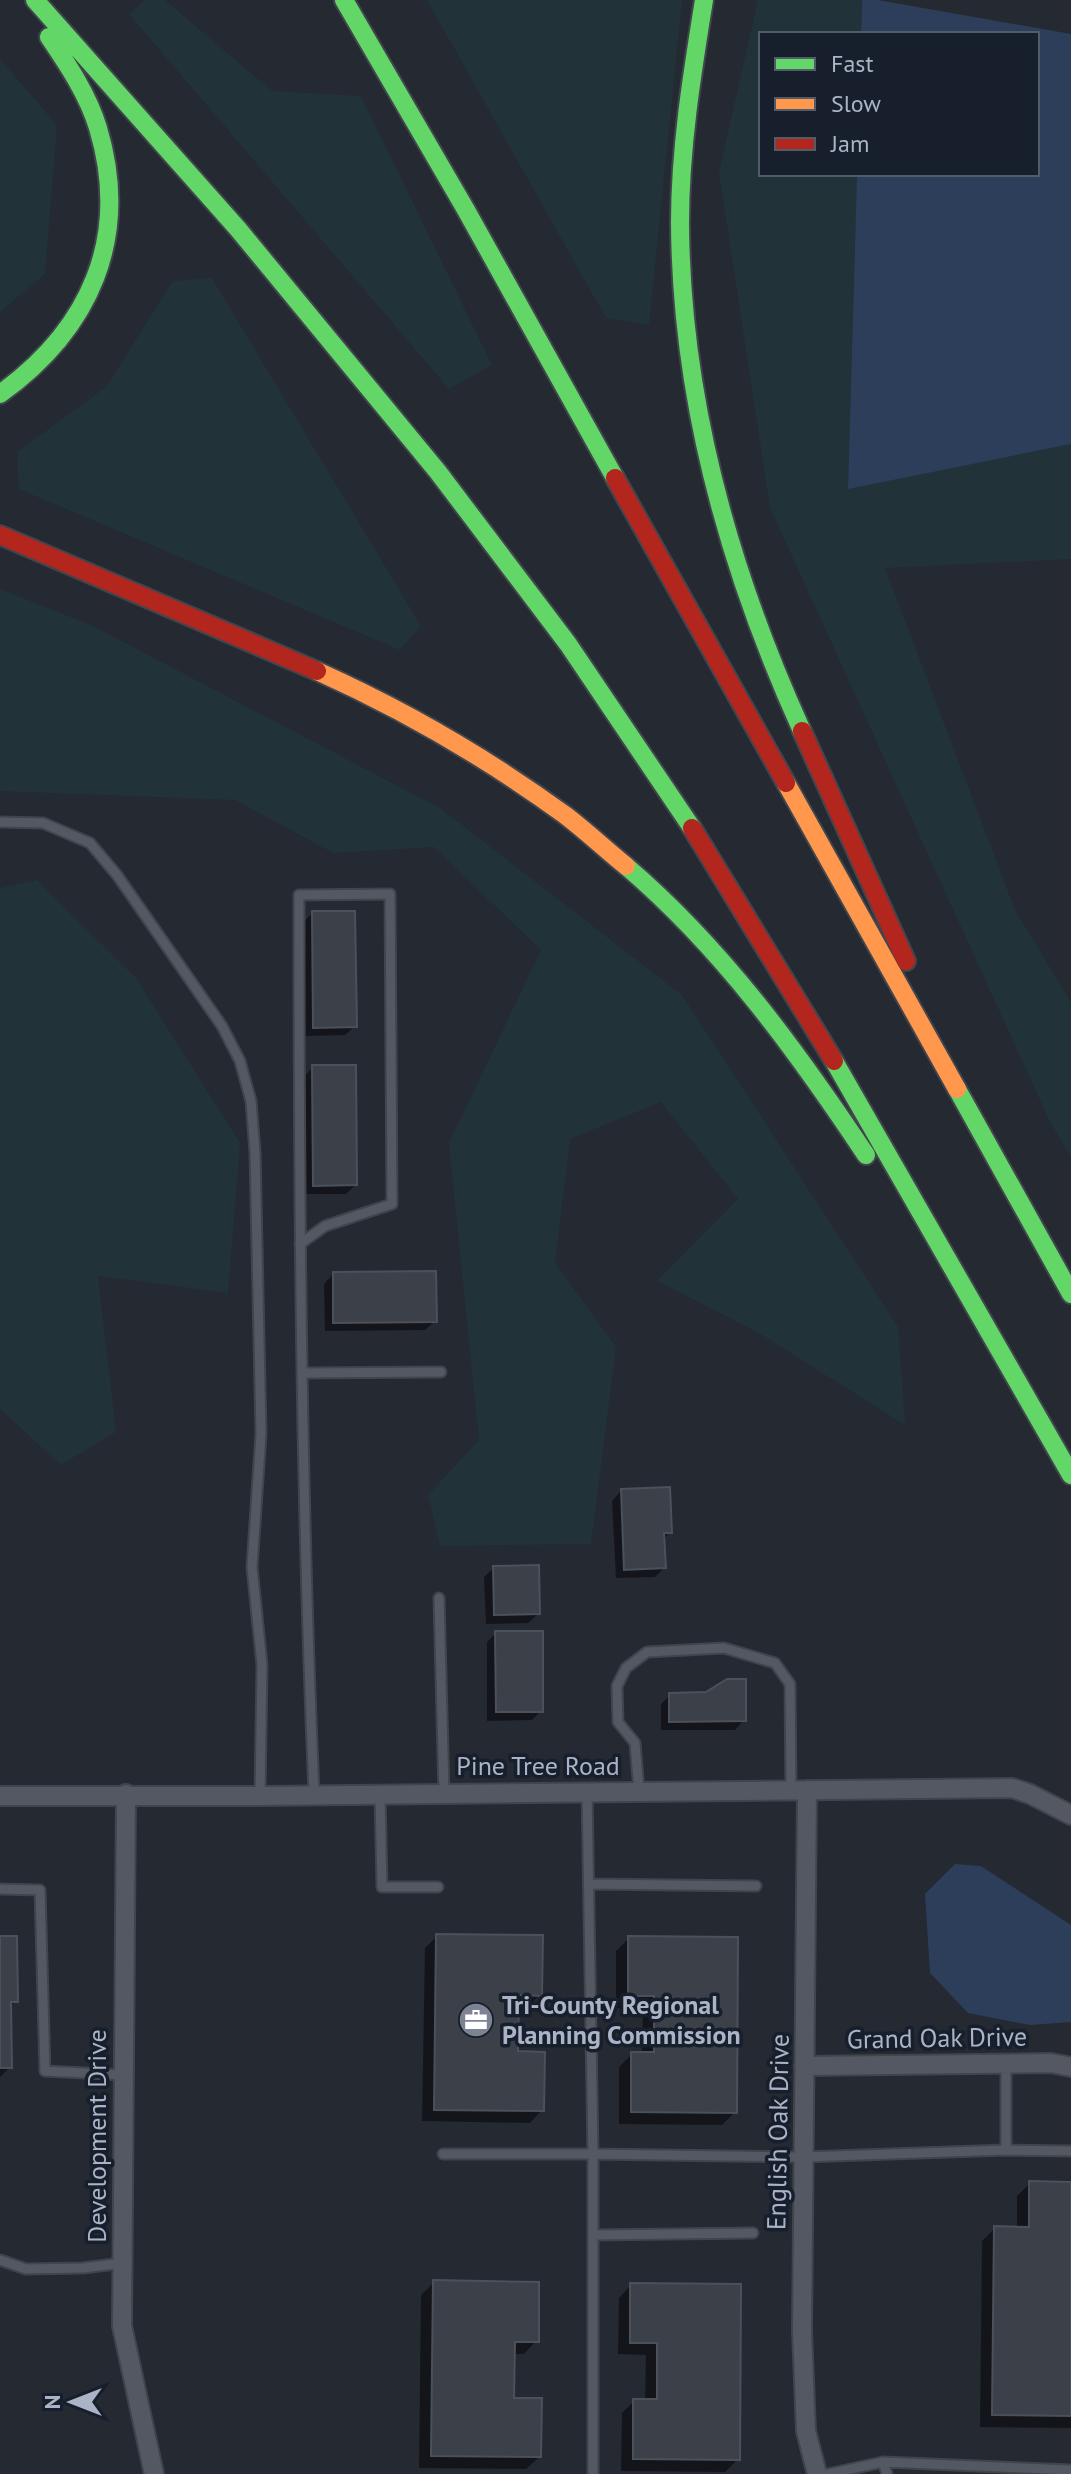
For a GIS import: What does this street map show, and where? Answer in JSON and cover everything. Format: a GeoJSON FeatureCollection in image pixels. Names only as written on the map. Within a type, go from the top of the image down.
{"type":"FeatureCollection","features":[{"type":"Feature","properties":{"kind":"highway"},"geometry":{"type":"LineString","coordinates":[[0,394],[42,361],[77,317],[102,260],[110,209],[106,158],[91,108],[67,63],[20,0]]}},
{"type":"Feature","properties":{"kind":"highway"},"geometry":{"type":"LineString","coordinates":[[35,0],[138,111],[287,287],[464,506],[567,643],[770,951],[1071,1475]]}},
{"type":"Feature","properties":{"kind":"highway"},"geometry":{"type":"LineString","coordinates":[[344,0],[474,224],[1071,1294]]}},
{"type":"Feature","properties":{"kind":"highway"},"geometry":{"type":"LineString","coordinates":[[704,0],[687,104],[680,222],[687,347],[706,456],[736,567],[778,678],[992,1154]]}},
{"type":"Feature","properties":{"kind":"highway"},"geometry":{"type":"LineString","coordinates":[[0,535],[376,697],[493,767],[566,816],[650,887],[723,961],[800,1057],[885,1182],[1012,1401],[1071,1483]]}},
{"type":"Feature","properties":{"kind":"street","name":"Pine Tree Road"},"geometry":{"type":"LineString","coordinates":[[0,1796],[1012,1788],[1071,1815]]}},
{"type":"Feature","properties":{"kind":"street","name":"English Oak Drive"},"geometry":{"type":"LineString","coordinates":[[799,1790],[804,2066],[802,2331],[806,2431],[817,2474]]}},
{"type":"Feature","properties":{"kind":"street","name":"Development Drive"},"geometry":{"type":"LineString","coordinates":[[126,1794],[122,2326],[154,2474]]}},
{"type":"Feature","properties":{"kind":"street","name":"Grand Oak Drive"},"geometry":{"type":"LineString","coordinates":[[804,2066],[1051,2063],[1071,2067]]}},
{"type":"Feature","properties":{"kind":"lane"},"geometry":{"type":"LineString","coordinates":[[0,822],[43,823],[90,843],[117,875],[222,1026],[240,1061],[251,1101],[255,1152],[261,1434],[252,1567],[262,1665],[260,1796]]}},
{"type":"Feature","properties":{"kind":"lane"},"geometry":{"type":"LineString","coordinates":[[300,1244],[325,1226],[392,1204],[390,894],[299,895],[300,1244],[302,1373],[314,1793]]}},
{"type":"Feature","properties":{"kind":"lane"},"geometry":{"type":"LineString","coordinates":[[302,1373],[441,1372]]}},
{"type":"Feature","properties":{"kind":"lane"},"geometry":{"type":"LineString","coordinates":[[439,1598],[444,1793]]}},
{"type":"Feature","properties":{"kind":"lane"},"geometry":{"type":"LineString","coordinates":[[639,1791],[635,1743],[618,1722],[617,1686],[626,1668],[647,1652],[724,1648],[775,1663],[790,1684],[799,1790]]}},
{"type":"Feature","properties":{"kind":"lane"},"geometry":{"type":"LineString","coordinates":[[587,1791],[593,2154],[593,2474]]}},
{"type":"Feature","properties":{"kind":"lane"},"geometry":{"type":"LineString","coordinates":[[380,1793],[382,1887],[438,1887]]}},
{"type":"Feature","properties":{"kind":"lane"},"geometry":{"type":"LineString","coordinates":[[590,1884],[756,1886]]}},
{"type":"Feature","properties":{"kind":"lane"},"geometry":{"type":"LineString","coordinates":[[0,1889],[40,1890],[45,2071],[123,2075]]}},
{"type":"Feature","properties":{"kind":"lane"},"geometry":{"type":"LineString","coordinates":[[1006,2063],[1006,2150]]}},
{"type":"Feature","properties":{"kind":"lane"},"geometry":{"type":"LineString","coordinates":[[443,2154],[804,2157],[1006,2150],[1071,2151]]}},
{"type":"Feature","properties":{"kind":"lane"},"geometry":{"type":"LineString","coordinates":[[593,2235],[753,2233]]}},
{"type":"Feature","properties":{"kind":"lane"},"geometry":{"type":"LineString","coordinates":[[0,2260],[26,2269],[83,2268],[123,2263]]}},
{"type":"Feature","properties":{"kind":"lane"},"geometry":{"type":"LineString","coordinates":[[828,2474],[883,2462],[1071,2470]]}},
{"type":"Feature","properties":{"kind":"lane"},"geometry":{"type":"LineString","coordinates":[[883,2462],[887,2474]]}},
{"type":"Feature","properties":{"kind":"shaded area"},"geometry":{"type":"Polygon","coordinates":[[[145,0],[165,0],[272,91],[361,96],[492,365],[449,389],[129,14],[145,0]]]}},
{"type":"Feature","properties":{"kind":"shaded area"},"geometry":{"type":"Polygon","coordinates":[[[427,0],[682,0],[649,325],[606,318],[427,0]]]}},
{"type":"Feature","properties":{"kind":"shaded area"},"geometry":{"type":"Polygon","coordinates":[[[758,0],[862,0],[861,32],[759,32],[759,176],[857,176],[848,488],[1071,444],[1071,559],[885,568],[1015,910],[1071,1002],[1071,1157],[1050,1122],[770,508],[719,172],[758,0]]]}},
{"type":"Feature","properties":{"kind":"shaded area"},"geometry":{"type":"Polygon","coordinates":[[[0,59],[57,125],[45,274],[0,312],[0,59]]]}},
{"type":"Feature","properties":{"kind":"shaded area"},"geometry":{"type":"Polygon","coordinates":[[[212,278],[421,626],[400,650],[19,489],[17,452],[106,387],[173,281],[212,278]]]}},
{"type":"Feature","properties":{"kind":"shaded area"},"geometry":{"type":"Polygon","coordinates":[[[0,589],[91,625],[440,808],[682,995],[898,1327],[905,1425],[759,1333],[657,1281],[738,1199],[661,1102],[570,1139],[555,1263],[616,1347],[591,1544],[440,1546],[428,1495],[479,1440],[449,1143],[541,950],[434,847],[333,853],[235,800],[0,791],[0,589]]]}},
{"type":"Feature","properties":{"kind":"shaded area"},"geometry":{"type":"Polygon","coordinates":[[[37,880],[136,978],[240,1143],[228,1293],[98,1276],[116,1432],[61,1465],[0,1409],[0,888],[37,880]]]}},
{"type":"Feature","properties":{"kind":"water"},"geometry":{"type":"Polygon","coordinates":[[[862,0],[878,0],[1071,34],[1071,444],[848,489],[857,176],[1039,176],[1039,32],[861,32],[862,0]]]}},
{"type":"Feature","properties":{"kind":"water"},"geometry":{"type":"Polygon","coordinates":[[[955,1864],[981,1866],[1071,1925],[1071,2022],[1030,2025],[968,2013],[930,1973],[925,1894],[955,1864]]]}},
{"type":"Feature","properties":{"kind":"building"},"geometry":{"type":"Polygon","coordinates":[[[312,911],[355,911],[357,1027],[313,1028],[312,911]]]}},
{"type":"Feature","properties":{"kind":"building"},"geometry":{"type":"Polygon","coordinates":[[[312,1065],[356,1065],[357,1185],[313,1186],[312,1065]]]}},
{"type":"Feature","properties":{"kind":"building"},"geometry":{"type":"Polygon","coordinates":[[[436,1271],[437,1322],[333,1323],[333,1272],[436,1271]]]}},
{"type":"Feature","properties":{"kind":"building"},"geometry":{"type":"Polygon","coordinates":[[[670,1487],[672,1533],[664,1533],[666,1568],[624,1570],[621,1489],[670,1487]]]}},
{"type":"Feature","properties":{"kind":"building"},"geometry":{"type":"Polygon","coordinates":[[[539,1565],[540,1614],[494,1615],[493,1566],[539,1565]]]}},
{"type":"Feature","properties":{"kind":"building"},"geometry":{"type":"Polygon","coordinates":[[[495,1631],[543,1631],[543,1712],[496,1712],[495,1631]]]}},
{"type":"Feature","properties":{"kind":"building"},"geometry":{"type":"Polygon","coordinates":[[[727,1679],[746,1679],[746,1721],[669,1722],[669,1693],[706,1692],[727,1679]]]}},
{"type":"Feature","properties":{"kind":"building"},"geometry":{"type":"Polygon","coordinates":[[[436,1934],[543,1935],[542,1996],[519,1995],[518,2051],[545,2052],[544,2111],[434,2110],[436,1934]]]}},
{"type":"Feature","properties":{"kind":"building"},"geometry":{"type":"Polygon","coordinates":[[[0,1936],[17,1936],[18,2002],[11,2002],[12,2068],[0,2068],[0,1936]]]}},
{"type":"Feature","properties":{"kind":"building"},"geometry":{"type":"Polygon","coordinates":[[[628,1936],[738,1937],[737,2113],[631,2112],[631,2052],[654,2052],[654,1996],[628,1996],[628,1936]]]}},
{"type":"Feature","properties":{"kind":"building"},"geometry":{"type":"Polygon","coordinates":[[[1029,2181],[1071,2182],[1071,2416],[992,2415],[994,2226],[1029,2227],[1029,2181]]]}},
{"type":"Feature","properties":{"kind":"building"},"geometry":{"type":"Polygon","coordinates":[[[433,2280],[539,2282],[539,2342],[515,2342],[514,2398],[542,2398],[541,2457],[431,2456],[433,2280]]]}},
{"type":"Feature","properties":{"kind":"building"},"geometry":{"type":"Polygon","coordinates":[[[630,2283],[741,2284],[740,2460],[633,2459],[633,2399],[657,2399],[657,2343],[630,2343],[630,2283]]]}},
{"type":"Feature","properties":{"kind":"traffic: fast"},"geometry":{"type":"LineString","coordinates":[[35,0],[238,229],[438,472],[568,644],[692,828]]}},
{"type":"Feature","properties":{"kind":"traffic: fast"},"geometry":{"type":"LineString","coordinates":[[344,0],[466,210],[615,478]]}},
{"type":"Feature","properties":{"kind":"traffic: fast"},"geometry":{"type":"LineString","coordinates":[[704,0],[682,167],[680,223],[689,355],[714,483],[732,546],[752,609],[802,731]]}},
{"type":"Feature","properties":{"kind":"traffic: fast"},"geometry":{"type":"LineString","coordinates":[[0,394],[58,340],[79,310],[95,278],[105,243],[109,207],[107,168],[98,128],[83,92],[49,37]]}},
{"type":"Feature","properties":{"kind":"traffic: fast"},"geometry":{"type":"LineString","coordinates":[[626,866],[694,931],[756,1002],[866,1155]]}},
{"type":"Feature","properties":{"kind":"traffic: fast"},"geometry":{"type":"LineString","coordinates":[[834,1061],[1071,1475]]}},
{"type":"Feature","properties":{"kind":"traffic: fast"},"geometry":{"type":"LineString","coordinates":[[957,1089],[1071,1294]]}},
{"type":"Feature","properties":{"kind":"traffic: slow"},"geometry":{"type":"LineString","coordinates":[[317,671],[382,702],[476,755],[565,815],[626,866]]}},
{"type":"Feature","properties":{"kind":"traffic: slow"},"geometry":{"type":"LineString","coordinates":[[786,783],[957,1089]]}},
{"type":"Feature","properties":{"kind":"traffic: jam"},"geometry":{"type":"LineString","coordinates":[[615,478],[786,783]]}},
{"type":"Feature","properties":{"kind":"traffic: jam"},"geometry":{"type":"LineString","coordinates":[[0,535],[317,671]]}},
{"type":"Feature","properties":{"kind":"traffic: jam"},"geometry":{"type":"LineString","coordinates":[[802,731],[906,961]]}},
{"type":"Feature","properties":{"kind":"traffic: jam"},"geometry":{"type":"LineString","coordinates":[[692,828],[834,1061]]}},
{"type":"Feature","properties":{"kind":"place","name":"Tri-County Regional Planning Commission"},"geometry":{"type":"Point","coordinates":[476,2020]}}]}
